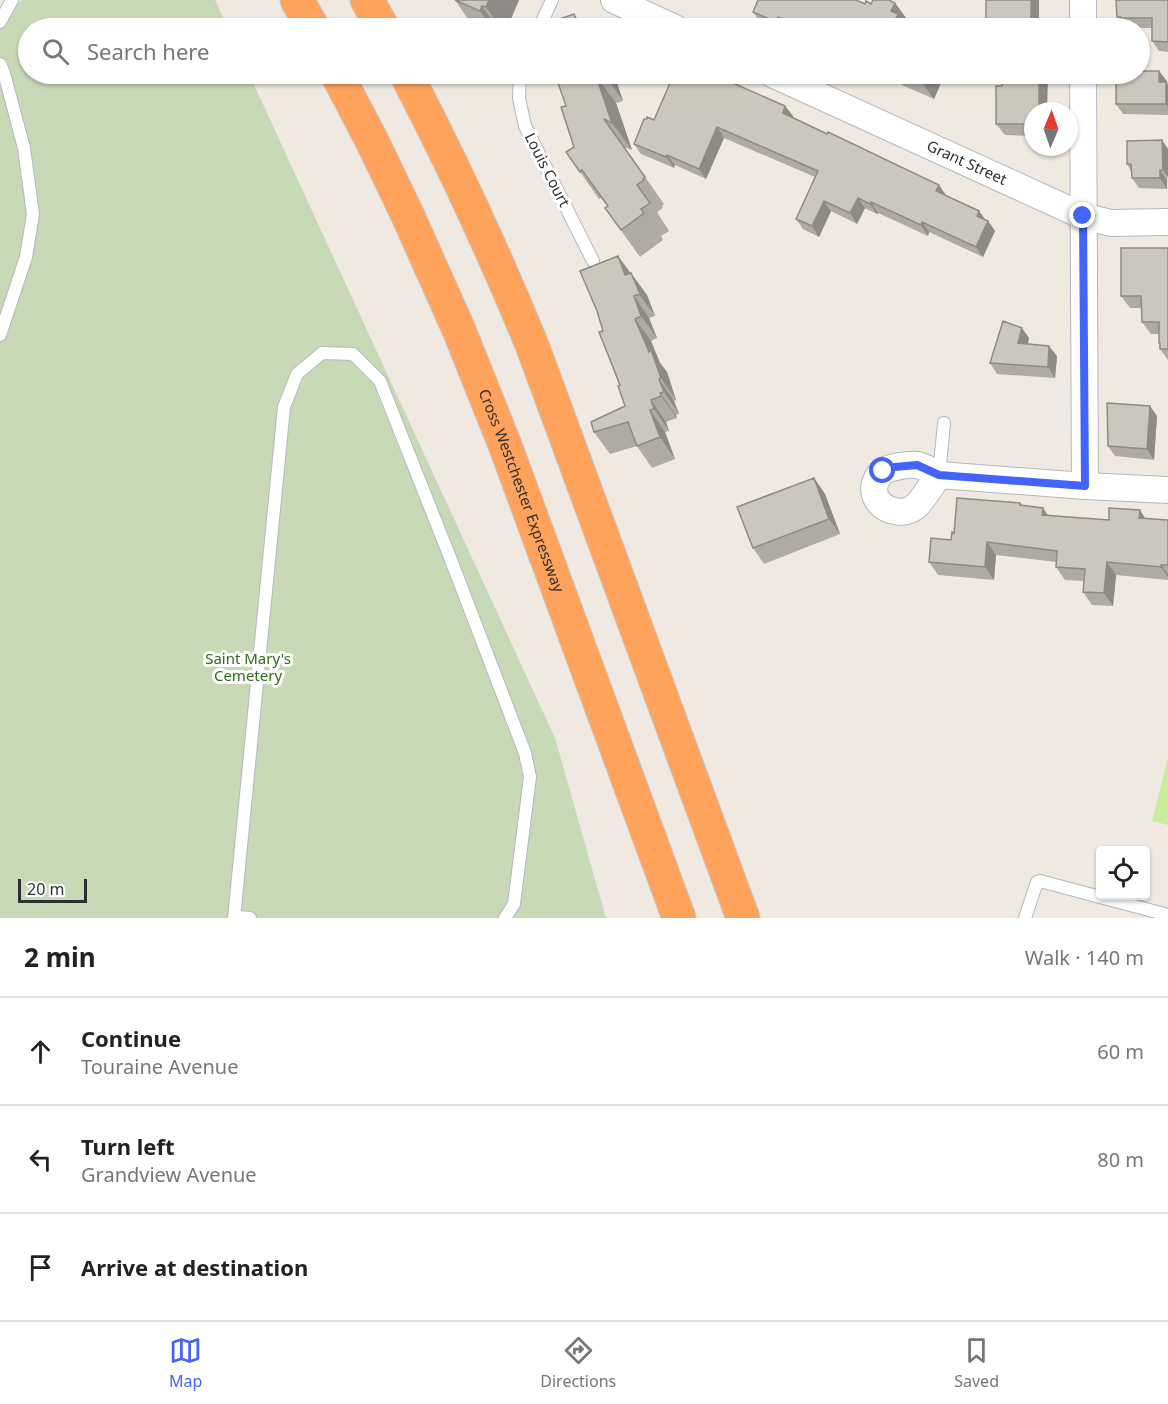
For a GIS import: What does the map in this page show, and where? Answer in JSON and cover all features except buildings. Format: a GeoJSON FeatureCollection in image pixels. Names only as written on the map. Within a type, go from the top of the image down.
{"type":"FeatureCollection","features":[{"type":"Feature","properties":{"kind":"highway"},"geometry":{"type":"LineString","coordinates":[[297,0],[307,18]]}},
{"type":"Feature","properties":{"kind":"highway"},"geometry":{"type":"LineString","coordinates":[[367,0],[377,18]]}},
{"type":"Feature","properties":{"kind":"highway","name":"Cross Westchester Expressway"},"geometry":{"type":"LineString","coordinates":[[342,84],[408,216],[459,330],[505,445],[680,918]]}},
{"type":"Feature","properties":{"kind":"highway"},"geometry":{"type":"LineString","coordinates":[[411,84],[464,190],[532,345],[743,918]]}},
{"type":"Feature","properties":{"kind":"street"},"geometry":{"type":"LineString","coordinates":[[614,0],[653,18]]}},
{"type":"Feature","properties":{"kind":"street"},"geometry":{"type":"LineString","coordinates":[[1083,0],[1083,18]]}},
{"type":"Feature","properties":{"kind":"street","name":"Grant Street"},"geometry":{"type":"LineString","coordinates":[[794,84],[1083,216],[1111,223],[1168,222]]}},
{"type":"Feature","properties":{"kind":"street"},"geometry":{"type":"LineString","coordinates":[[1083,84],[1085,486]]}},
{"type":"Feature","properties":{"kind":"street"},"geometry":{"type":"LineString","coordinates":[[939,475],[1168,490]]}},
{"type":"Feature","properties":{"kind":"lane"},"geometry":{"type":"LineString","coordinates":[[0,22],[12,0]]}},
{"type":"Feature","properties":{"kind":"lane"},"geometry":{"type":"LineString","coordinates":[[543,18],[552,0]]}},
{"type":"Feature","properties":{"kind":"lane"},"geometry":{"type":"LineString","coordinates":[[0,64],[24,148],[33,214],[26,257],[0,335]]}},
{"type":"Feature","properties":{"kind":"lane","name":"Louis Court"},"geometry":{"type":"LineString","coordinates":[[520,84],[519,98],[525,126],[593,261]]}},
{"type":"Feature","properties":{"kind":"lane"},"geometry":{"type":"LineString","coordinates":[[250,918],[236,918],[284,407],[297,374],[322,353],[353,354],[380,381],[525,753],[530,777],[514,904],[505,918]]}},
{"type":"Feature","properties":{"kind":"lane"},"geometry":{"type":"LineString","coordinates":[[939,475],[944,423]]}},
{"type":"Feature","properties":{"kind":"lane"},"geometry":{"type":"LineString","coordinates":[[1025,918],[1037,882],[1040,880],[1168,915]]}},
{"type":"Feature","properties":{"kind":"green space","name":"Saint Mary's Cemetery"},"geometry":{"type":"Polygon","coordinates":[[[22,0],[215,0],[223,18],[18,18],[18,84],[254,84],[555,738],[606,918],[0,918],[0,20],[22,0]]]}},
{"type":"Feature","properties":{"kind":"green space"},"geometry":{"type":"Polygon","coordinates":[[[1168,758],[1168,825],[1152,821],[1168,758]]]}},
{"type":"Feature","properties":{"kind":"route"},"geometry":{"type":"LineString","coordinates":[[883,471],[895,467],[917,465],[939,475],[1085,486],[1083,216]]}}]}
